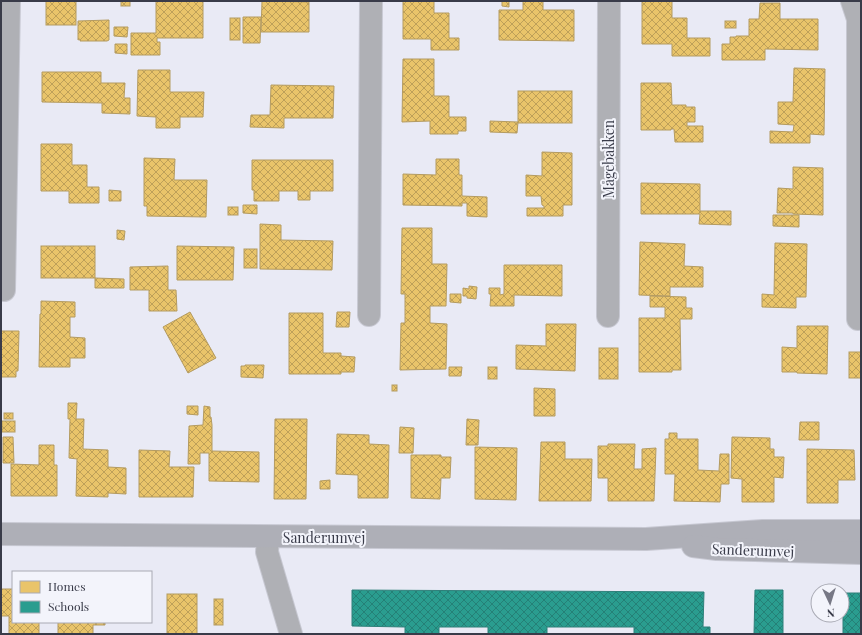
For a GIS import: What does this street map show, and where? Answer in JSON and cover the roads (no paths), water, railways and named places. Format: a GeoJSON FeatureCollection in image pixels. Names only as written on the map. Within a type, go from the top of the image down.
{"type":"FeatureCollection","features":[{"type":"Feature","properties":{"kind":"street"},"geometry":{"type":"LineString","coordinates":[[4,290],[9,1]]}},
{"type":"Feature","properties":{"kind":"street"},"geometry":{"type":"LineString","coordinates":[[369,315],[371,1]]}},
{"type":"Feature","properties":{"kind":"street","name":"Mågebakken"},"geometry":{"type":"LineString","coordinates":[[608,316],[609,1]]}},
{"type":"Feature","properties":{"kind":"street"},"geometry":{"type":"LineString","coordinates":[[852,1],[858,19],[858,318]]}},
{"type":"Feature","properties":{"kind":"street","name":"Sanderumvej"},"geometry":{"type":"LineString","coordinates":[[1,534],[646,539],[763,531],[861,531]]}},
{"type":"Feature","properties":{"kind":"street"},"geometry":{"type":"LineString","coordinates":[[268,537],[267,552],[291,634]]}},
{"type":"Feature","properties":{"kind":"street","name":"Sanderumvej"},"geometry":{"type":"LineString","coordinates":[[646,539],[716,550],[861,553]]}}]}
